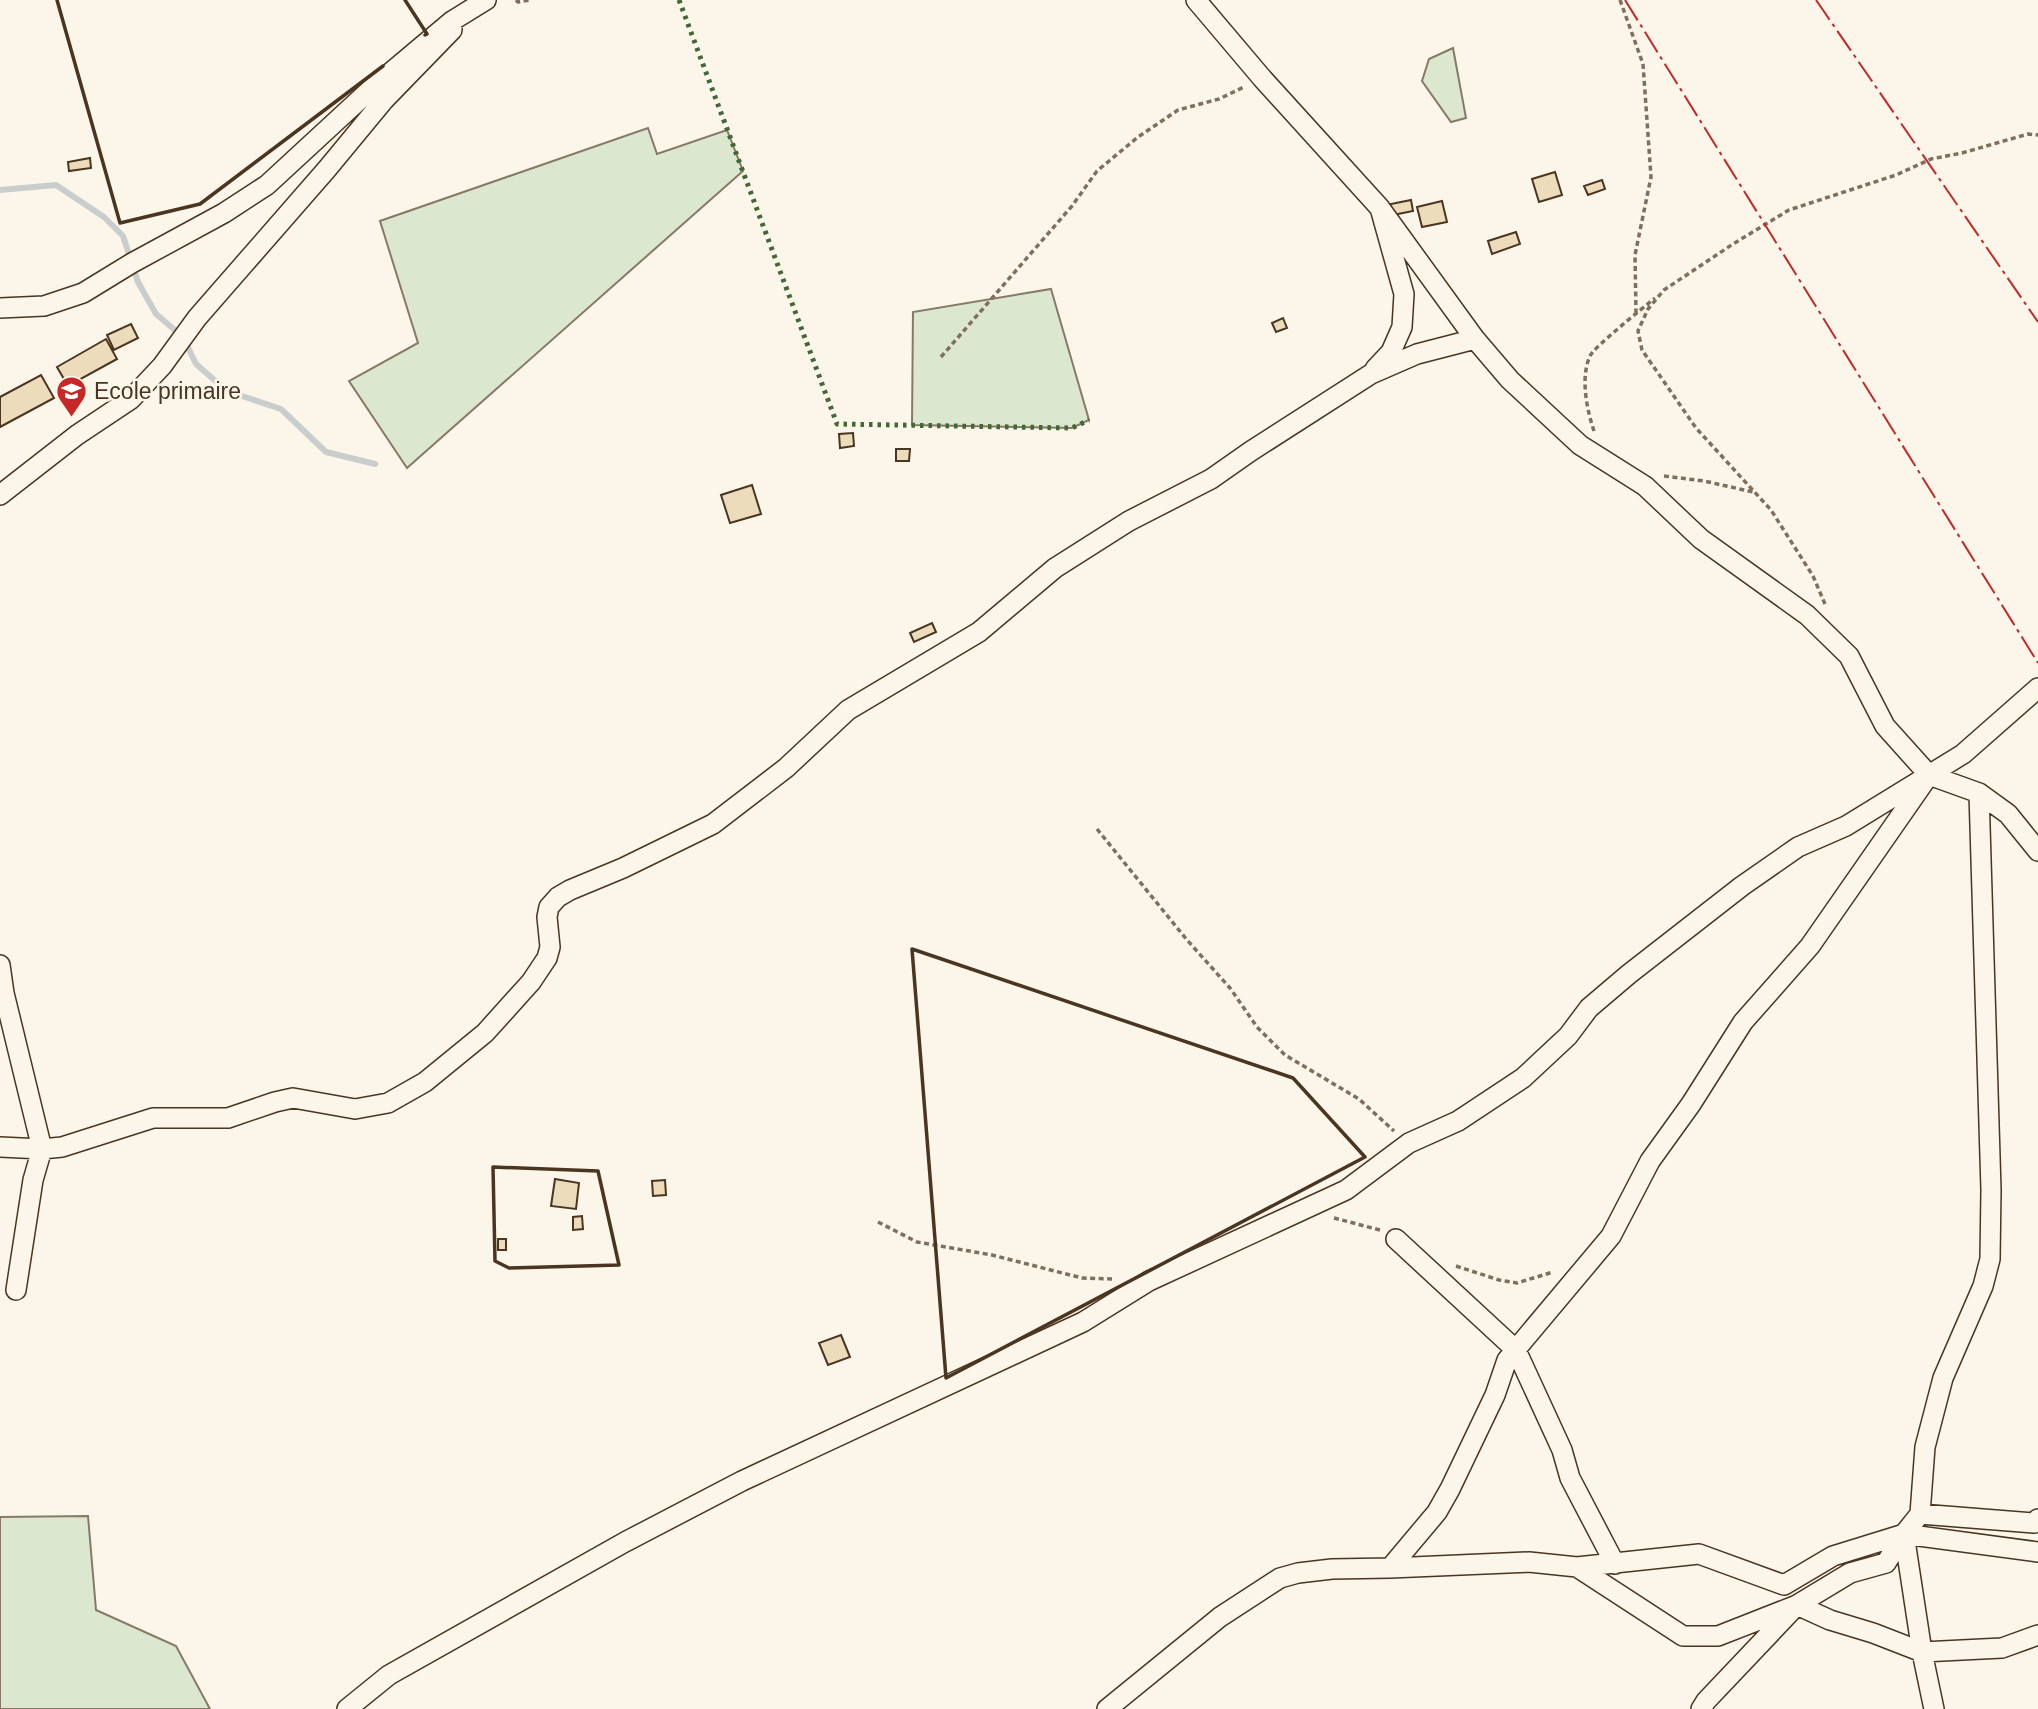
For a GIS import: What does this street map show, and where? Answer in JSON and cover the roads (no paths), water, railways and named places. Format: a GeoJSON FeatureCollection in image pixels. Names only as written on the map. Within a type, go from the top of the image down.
{"type":"FeatureCollection","features":[{"type":"Feature","properties":{"kind":"street"},"geometry":{"type":"LineString","coordinates":[[0,308],[44,306],[83,293],[235,206],[267,185],[371,89],[452,21],[486,0]]}},
{"type":"Feature","properties":{"kind":"street"},"geometry":{"type":"LineString","coordinates":[[1196,0],[1262,78],[1380,208],[1475,340],[1510,380],[1580,445],[1645,486],[1701,539],[1808,615],[1849,656],[1885,726],[1929,775],[1979,793],[2008,814],[2038,851]]}},
{"type":"Feature","properties":{"kind":"street"},"geometry":{"type":"LineString","coordinates":[[0,495],[77,435],[131,399],[162,366],[197,317],[384,100],[452,30],[452,21]]}},
{"type":"Feature","properties":{"kind":"street"},"geometry":{"type":"LineString","coordinates":[[1371,374],[1391,352],[1402,327],[1404,294],[1380,208]]}},
{"type":"Feature","properties":{"kind":"street"},"geometry":{"type":"LineString","coordinates":[[0,1147],[62,1147],[153,1118],[228,1118],[275,1101],[293,1098],[355,1109],[388,1103],[425,1082],[485,1033],[531,982],[547,958],[550,947],[547,917],[549,906],[558,897],[713,824],[786,768],[848,709],[979,632],[1055,568],[1129,521],[1211,479],[1371,374],[1417,355],[1475,340]]}},
{"type":"Feature","properties":{"kind":"street"},"geometry":{"type":"LineString","coordinates":[[347,1709],[389,1675],[625,1542],[742,1481],[1083,1322],[1149,1281],[1346,1191],[1409,1143],[1458,1121],[1522,1078],[1568,1036],[1589,1009],[1609,991],[1742,886],[1798,847],[1846,826],[1963,754],[2038,688]]}},
{"type":"Feature","properties":{"kind":"street"},"geometry":{"type":"LineString","coordinates":[[1390,1568],[1437,1512],[1450,1489],[1495,1395],[1507,1360],[1611,1236],[1650,1161],[1691,1104],[1743,1023],[1810,946],[1929,775]]}},
{"type":"Feature","properties":{"kind":"street"},"geometry":{"type":"LineString","coordinates":[[1577,1567],[1683,1636],[1718,1636],[1797,1605],[1850,1573],[1886,1563],[1920,1514],[1925,1447],[1943,1378],[1983,1286],[1990,1259],[1990,1164],[1979,793]]}},
{"type":"Feature","properties":{"kind":"street"},"geometry":{"type":"LineString","coordinates":[[0,965],[4,993],[41,1149],[33,1180],[16,1290]]}},
{"type":"Feature","properties":{"kind":"street"},"geometry":{"type":"LineString","coordinates":[[1396,1239],[1516,1350],[1562,1450],[1570,1478],[1615,1564]]}},
{"type":"Feature","properties":{"kind":"street"},"geometry":{"type":"LineString","coordinates":[[1920,1514],[2034,1523],[2038,1519]]}},
{"type":"Feature","properties":{"kind":"street"},"geometry":{"type":"LineString","coordinates":[[1904,1534],[1922,1652],[1934,1709]]}},
{"type":"Feature","properties":{"kind":"street"},"geometry":{"type":"LineString","coordinates":[[1107,1709],[1220,1617],[1280,1578],[1298,1573],[1332,1569],[1529,1562],[1577,1567],[1699,1554],[1784,1585],[1833,1556],[1904,1534],[2038,1552]]}},
{"type":"Feature","properties":{"kind":"street"},"geometry":{"type":"LineString","coordinates":[[1797,1605],[1830,1620],[1922,1652],[2002,1648],[2038,1635]]}},
{"type":"Feature","properties":{"kind":"street"},"geometry":{"type":"LineString","coordinates":[[1701,1709],[1797,1605]]}},
{"type":"Feature","properties":{"kind":"waterway"},"geometry":{"type":"LineString","coordinates":[[0,190],[56,185],[104,217],[123,236],[138,282],[156,314],[183,337],[196,364],[227,391],[281,409],[326,452],[375,464]]}},
{"type":"Feature","properties":{"kind":"place","name":"Ecole primaire"},"geometry":{"type":"Point","coordinates":[71,418]}}]}
